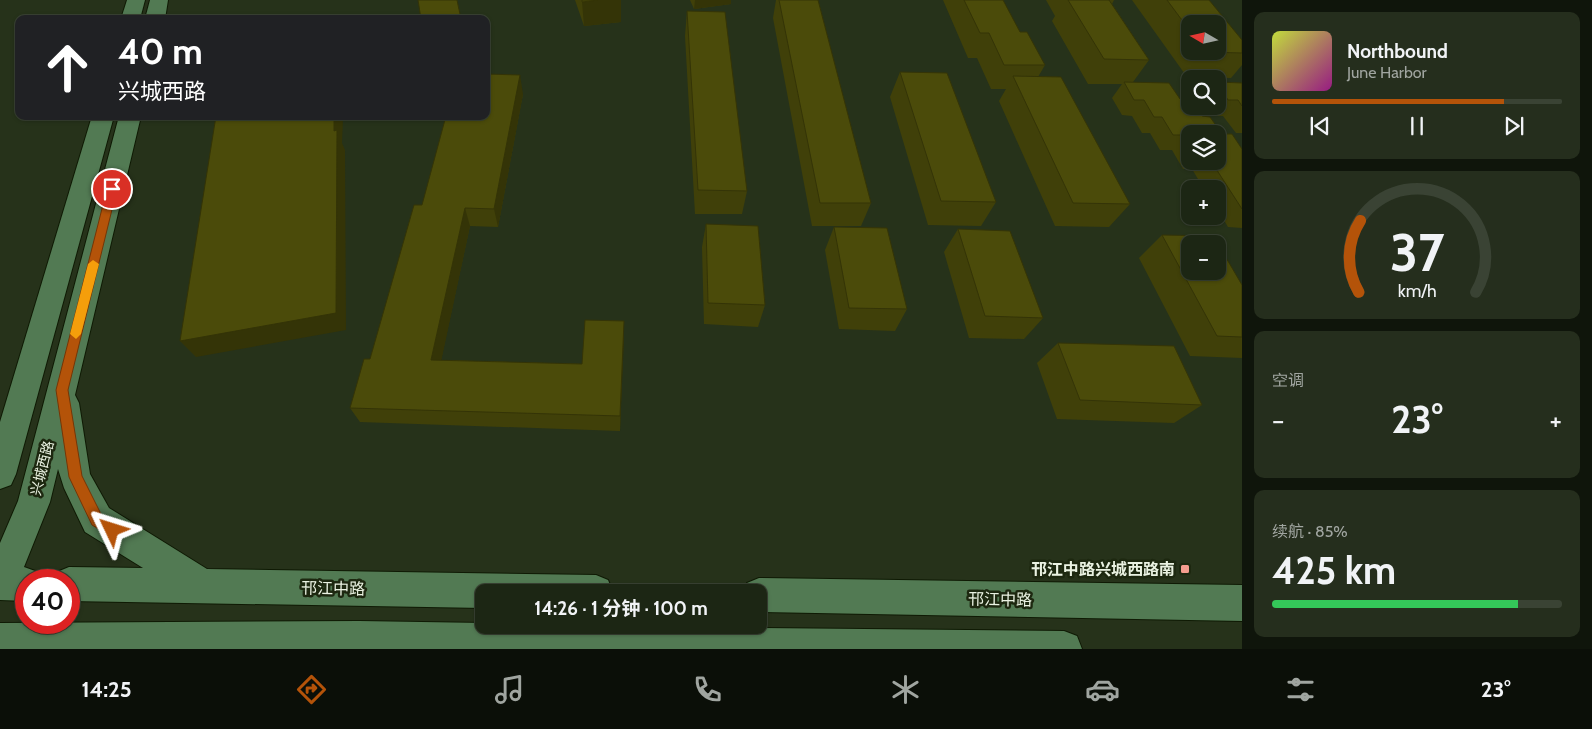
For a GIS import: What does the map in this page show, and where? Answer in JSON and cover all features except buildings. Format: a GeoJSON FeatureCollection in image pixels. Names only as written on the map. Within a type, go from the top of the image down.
{"type":"FeatureCollection","features":[{"type":"Feature","properties":{"kind":"main road"},"geometry":{"type":"LineString","coordinates":[[131,15],[136,0]]}},
{"type":"Feature","properties":{"kind":"main road"},"geometry":{"type":"LineString","coordinates":[[156,15],[159,0]]}},
{"type":"Feature","properties":{"kind":"main road"},"geometry":{"type":"LineString","coordinates":[[0,474],[101,120]]}},
{"type":"Feature","properties":{"kind":"main road","name":"兴城西路"},"geometry":{"type":"LineString","coordinates":[[0,583],[34,502],[129,120]]}},
{"type":"Feature","properties":{"kind":"main road"},"geometry":{"type":"LineString","coordinates":[[0,408],[24,390]]}},
{"type":"Feature","properties":{"kind":"main road"},"geometry":{"type":"LineString","coordinates":[[62,390],[75,477],[97,520],[203,586]]}},
{"type":"Feature","properties":{"kind":"main road"},"geometry":{"type":"LineString","coordinates":[[0,583],[15,584]]}},
{"type":"Feature","properties":{"kind":"main road","name":"邗江中路"},"geometry":{"type":"LineString","coordinates":[[80,584],[475,590]]}},
{"type":"Feature","properties":{"kind":"main road","name":"邗江中路"},"geometry":{"type":"LineString","coordinates":[[767,595],[1242,603]]}},
{"type":"Feature","properties":{"kind":"main road"},"geometry":{"type":"LineString","coordinates":[[0,641],[1064,649]]}},
{"type":"Feature","properties":{"kind":"slow traffic"},"geometry":{"type":"LineString","coordinates":[[76,334],[93,264]]}},
{"type":"Feature","properties":{"kind":"place","name":"邗江中路兴城西路南"},"geometry":{"type":"Point","coordinates":[1185,569]}},
{"type":"Feature","properties":{"kind":"route"},"geometry":{"type":"LineString","coordinates":[[112,189],[62,390],[75,477],[97,520],[112,530]]}}]}
